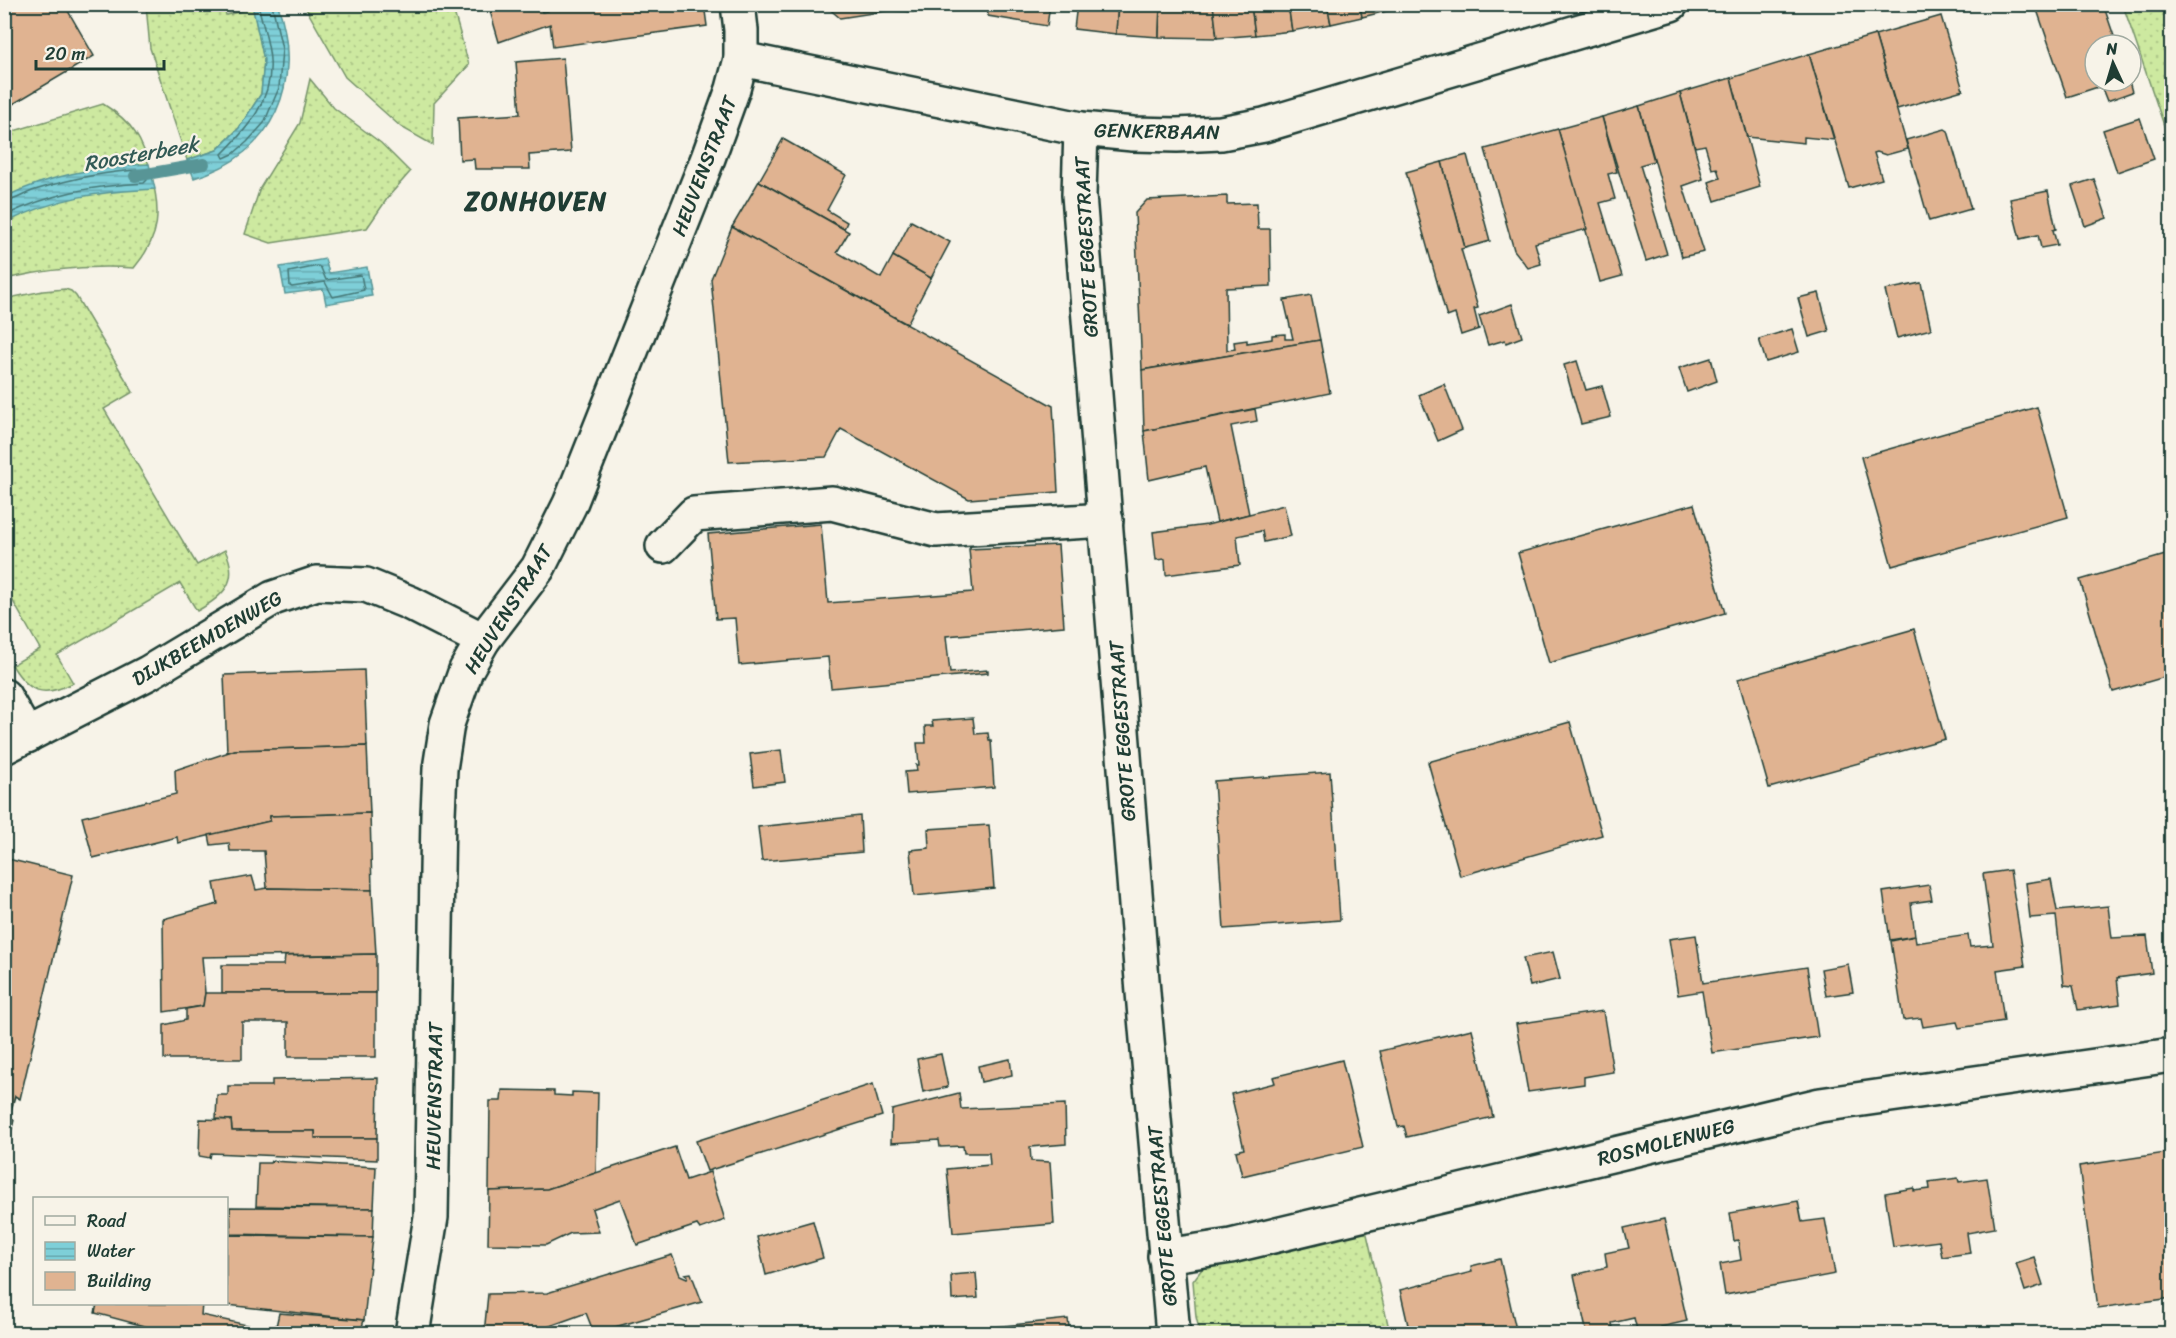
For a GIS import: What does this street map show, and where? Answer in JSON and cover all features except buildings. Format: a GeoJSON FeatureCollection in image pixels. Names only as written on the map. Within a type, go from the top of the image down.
{"type":"FeatureCollection","features":[{"type":"Feature","properties":{"kind":"street","name":"HEUVENSTRAAT"},"geometry":{"type":"LineString","coordinates":[[412,1334],[431,1217],[440,769],[447,724],[466,670],[483,640],[538,568],[570,504],[733,89],[741,59],[738,4]]}},
{"type":"Feature","properties":{"kind":"street","name":"GENKERBAAN"},"geometry":{"type":"LineString","coordinates":[[741,59],[1081,129],[1132,134],[1221,134],[1337,105],[1671,4]]}},
{"type":"Feature","properties":{"kind":"street","name":"GROTE EGGESTRAAT"},"geometry":{"type":"LineString","coordinates":[[1081,129],[1079,195],[1173,1334]]}},
{"type":"Feature","properties":{"kind":"street"},"geometry":{"type":"LineString","coordinates":[[663,546],[693,514],[832,503],[936,530],[1106,520]]}},
{"type":"Feature","properties":{"kind":"street","name":"DIJKBEEMDENWEG"},"geometry":{"type":"LineString","coordinates":[[16,741],[148,673],[273,598],[317,583],[366,585],[410,603],[483,640]]}},
{"type":"Feature","properties":{"kind":"street"},"geometry":{"type":"LineString","coordinates":[[4,696],[16,741]]}},
{"type":"Feature","properties":{"kind":"street","name":"ROSMOLENWEG"},"geometry":{"type":"LineString","coordinates":[[1165,1256],[1231,1246],[1820,1105],[2172,1055]]}},
{"type":"Feature","properties":{"kind":"green space"},"geometry":{"type":"Polygon","coordinates":[[[146,5],[222,5],[226,15],[253,8],[264,60],[261,94],[239,128],[217,150],[187,160],[150,48],[146,5]]]}},
{"type":"Feature","properties":{"kind":"green space"},"geometry":{"type":"Polygon","coordinates":[[[304,5],[452,5],[469,65],[434,103],[433,145],[401,127],[345,77],[304,5]]]}},
{"type":"Feature","properties":{"kind":"green space"},"geometry":{"type":"Polygon","coordinates":[[[2123,5],[2171,5],[2171,146],[2143,64],[2143,33],[2133,33],[2123,5]]]}},
{"type":"Feature","properties":{"kind":"green space"},"geometry":{"type":"Polygon","coordinates":[[[310,79],[334,108],[381,143],[410,172],[389,196],[367,228],[271,243],[245,234],[260,188],[300,123],[310,79]]]}},
{"type":"Feature","properties":{"kind":"green space"},"geometry":{"type":"Polygon","coordinates":[[[103,104],[129,125],[140,141],[148,161],[157,212],[154,234],[143,256],[134,268],[69,269],[5,279],[5,128],[14,131],[103,104]]]}},
{"type":"Feature","properties":{"kind":"green space"},"geometry":{"type":"Polygon","coordinates":[[[65,289],[76,296],[133,392],[104,409],[197,565],[225,550],[231,570],[227,587],[215,600],[197,611],[180,583],[57,655],[73,683],[45,691],[31,687],[24,682],[12,665],[40,649],[5,587],[4,299],[65,289]]]}},
{"type":"Feature","properties":{"kind":"green space"},"geometry":{"type":"Polygon","coordinates":[[[1366,1230],[1390,1333],[1200,1333],[1196,1317],[1193,1281],[1202,1269],[1366,1230]]]}},
{"type":"Feature","properties":{"kind":"water"},"geometry":{"type":"Polygon","coordinates":[[[252,5],[278,5],[285,34],[287,61],[284,87],[276,111],[263,133],[245,152],[222,167],[194,178],[187,160],[217,150],[239,128],[261,94],[264,60],[252,5]]]}},
{"type":"Feature","properties":{"kind":"water"},"geometry":{"type":"Polygon","coordinates":[[[149,164],[155,189],[78,197],[42,207],[5,223],[5,197],[22,189],[75,173],[149,164]]]}},
{"type":"Feature","properties":{"kind":"water"},"geometry":{"type":"Polygon","coordinates":[[[325,259],[329,273],[367,267],[372,296],[326,304],[323,289],[285,294],[280,267],[325,259]]]}},
{"type":"Feature","properties":{"kind":"waterway","name":"Roosterbeek"},"geometry":{"type":"LineString","coordinates":[[135,176],[204,164]]}},
{"type":"Feature","properties":{"kind":"district","name":"ZONHOVEN"},"geometry":{"type":"Point","coordinates":[536,201]}}]}
